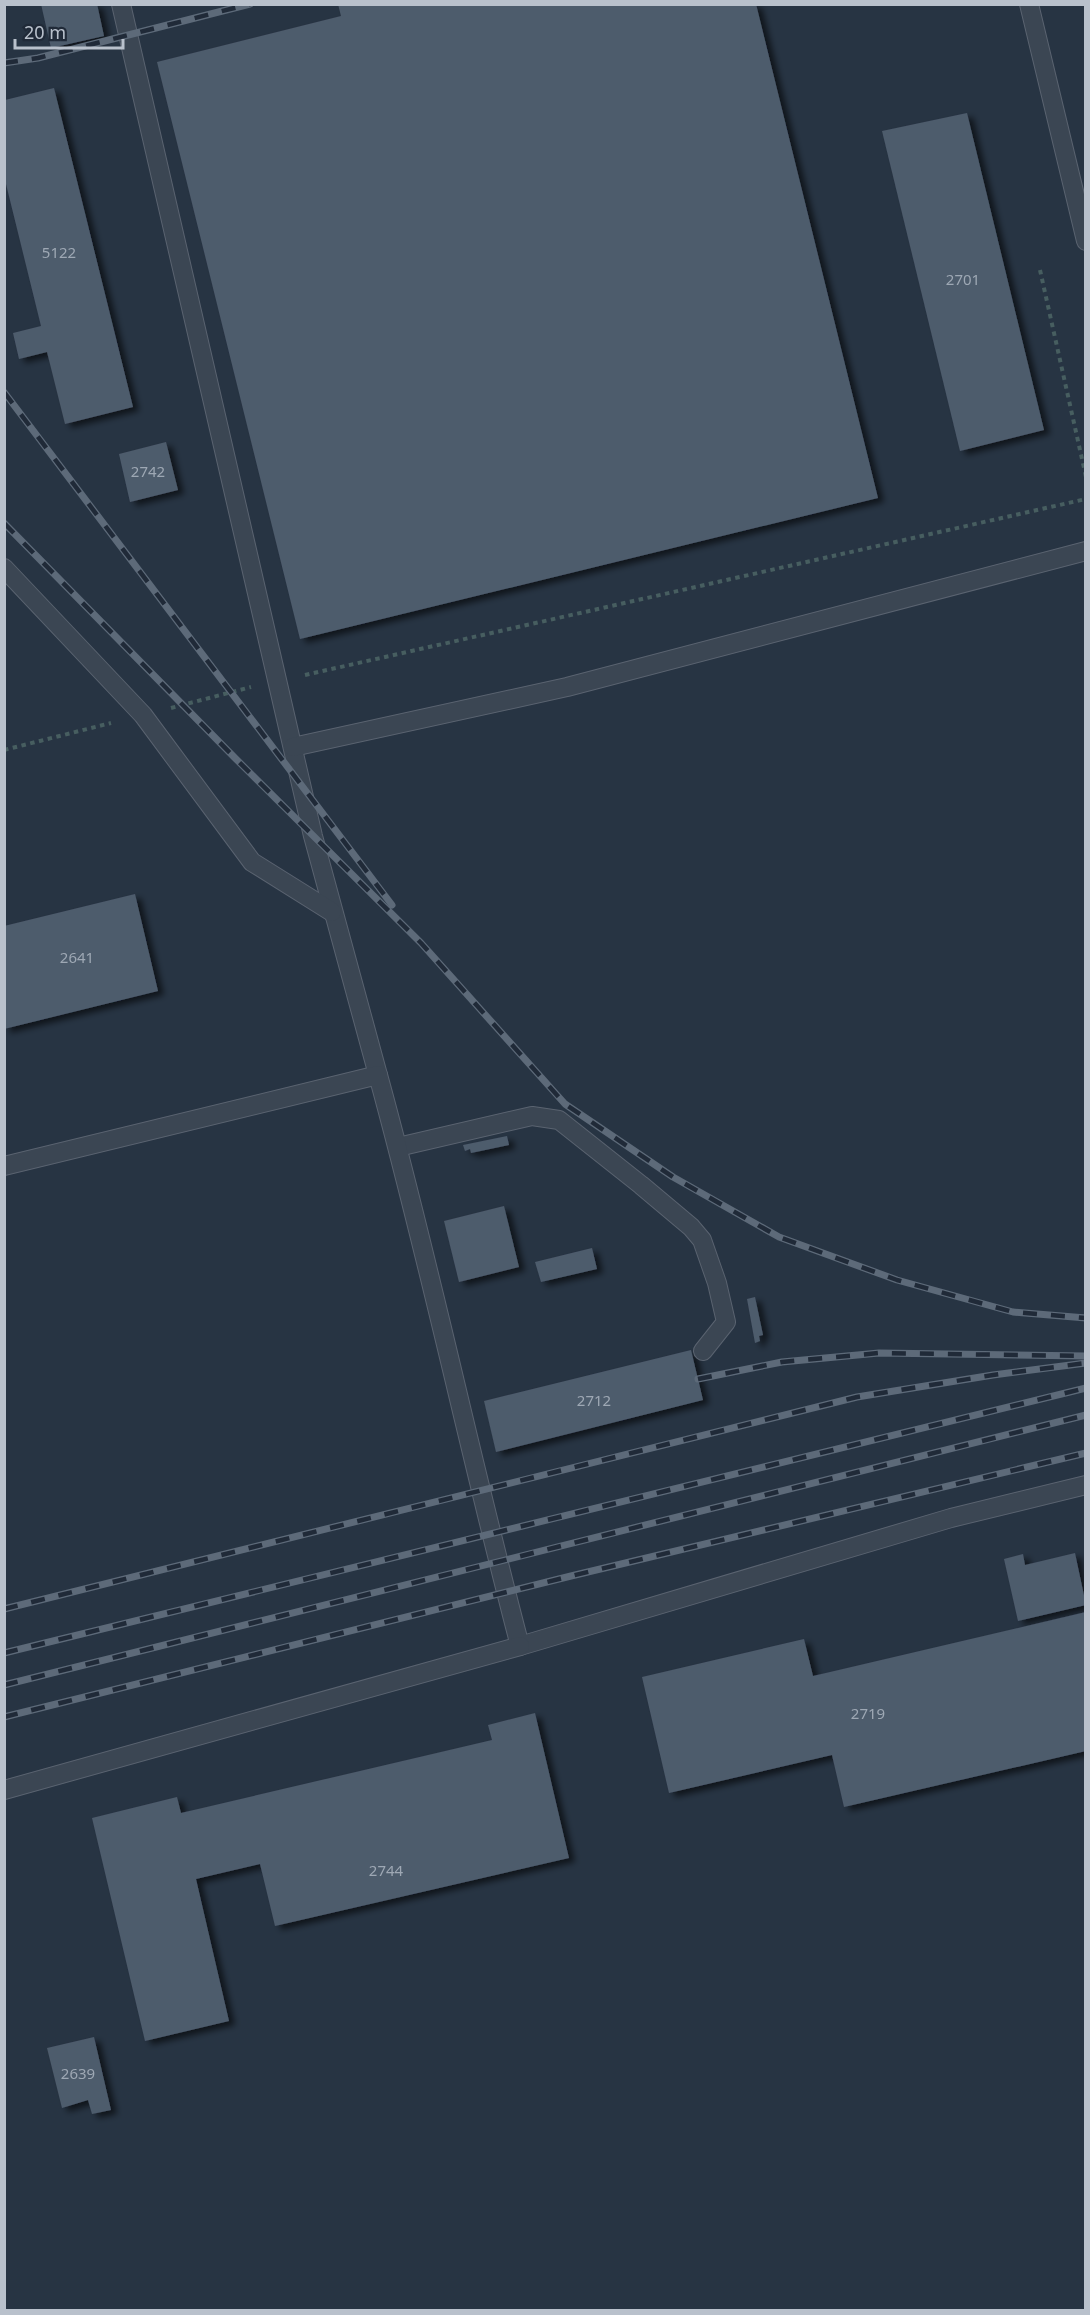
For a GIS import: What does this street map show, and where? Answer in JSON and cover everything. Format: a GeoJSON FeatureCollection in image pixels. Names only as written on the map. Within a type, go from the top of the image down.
{"type":"FeatureCollection","features":[{"type":"Feature","properties":{"kind":"lane"},"geometry":{"type":"LineString","coordinates":[[121,4],[332,912],[398,1147],[480,1491],[520,1646]]}},
{"type":"Feature","properties":{"kind":"lane"},"geometry":{"type":"LineString","coordinates":[[1029,4],[1086,241]]}},
{"type":"Feature","properties":{"kind":"lane"},"geometry":{"type":"LineString","coordinates":[[293,747],[567,687],[1086,551]]}},
{"type":"Feature","properties":{"kind":"lane"},"geometry":{"type":"LineString","coordinates":[[4,568],[143,715],[252,862],[332,912]]}},
{"type":"Feature","properties":{"kind":"lane"},"geometry":{"type":"LineString","coordinates":[[4,1166],[378,1075]]}},
{"type":"Feature","properties":{"kind":"lane"},"geometry":{"type":"LineString","coordinates":[[398,1147],[532,1116],[559,1120],[641,1185],[702,1239],[717,1283],[726,1322],[703,1351]]}},
{"type":"Feature","properties":{"kind":"lane"},"geometry":{"type":"LineString","coordinates":[[4,1790],[520,1646],[951,1518],[1086,1485]]}},
{"type":"Feature","properties":{"kind":"path"},"geometry":{"type":"LineString","coordinates":[[1040,270],[1086,477]]}},
{"type":"Feature","properties":{"kind":"path"},"geometry":{"type":"LineString","coordinates":[[4,750],[278,682],[1086,499]]}},
{"type":"Feature","properties":{"kind":"building"},"geometry":{"type":"Polygon","coordinates":[[[41,4],[97,4],[104,36],[51,48],[41,4]]]}},
{"type":"Feature","properties":{"kind":"building"},"geometry":{"type":"Polygon","coordinates":[[[338,4],[756,4],[878,498],[300,639],[157,62],[341,16],[338,4]]]}},
{"type":"Feature","properties":{"kind":"building"},"geometry":{"type":"Polygon","coordinates":[[[54,88],[133,407],[65,424],[47,352],[19,359],[13,333],[41,326],[5,180],[5,100],[54,88]]]}},
{"type":"Feature","properties":{"kind":"building"},"geometry":{"type":"Polygon","coordinates":[[[967,113],[1044,430],[960,451],[882,131],[967,113]]]}},
{"type":"Feature","properties":{"kind":"building"},"geometry":{"type":"Polygon","coordinates":[[[166,442],[178,490],[130,502],[119,454],[166,442]]]}},
{"type":"Feature","properties":{"kind":"building"},"geometry":{"type":"Polygon","coordinates":[[[135,894],[158,991],[4,1029],[4,926],[135,894]]]}},
{"type":"Feature","properties":{"kind":"building"},"geometry":{"type":"Polygon","coordinates":[[[507,1136],[509,1145],[471,1153],[470,1149],[465,1151],[463,1145],[507,1136]]]}},
{"type":"Feature","properties":{"kind":"building"},"geometry":{"type":"Polygon","coordinates":[[[504,1206],[519,1267],[459,1282],[444,1221],[504,1206]]]}},
{"type":"Feature","properties":{"kind":"building"},"geometry":{"type":"Polygon","coordinates":[[[592,1248],[597,1269],[541,1282],[535,1262],[592,1248]]]}},
{"type":"Feature","properties":{"kind":"building"},"geometry":{"type":"Polygon","coordinates":[[[755,1297],[763,1335],[759,1336],[760,1341],[755,1343],[747,1299],[755,1297]]]}},
{"type":"Feature","properties":{"kind":"building"},"geometry":{"type":"Polygon","coordinates":[[[691,1350],[703,1400],[496,1452],[484,1401],[691,1350]]]}},
{"type":"Feature","properties":{"kind":"building"},"geometry":{"type":"Polygon","coordinates":[[[1075,1553],[1086,1605],[1018,1621],[1004,1559],[1023,1554],[1025,1565],[1075,1553]]]}},
{"type":"Feature","properties":{"kind":"building"},"geometry":{"type":"Polygon","coordinates":[[[1086,1612],[1086,1751],[844,1807],[832,1755],[669,1793],[642,1677],[804,1639],[813,1676],[1086,1612]]]}},
{"type":"Feature","properties":{"kind":"building"},"geometry":{"type":"Polygon","coordinates":[[[535,1713],[569,1858],[275,1926],[260,1864],[196,1879],[229,2021],[145,2041],[92,1818],[177,1797],[181,1813],[492,1740],[488,1725],[535,1713]]]}},
{"type":"Feature","properties":{"kind":"building"},"geometry":{"type":"Polygon","coordinates":[[[94,2037],[111,2110],[92,2114],[88,2100],[62,2108],[47,2048],[94,2037]]]}},
{"type":"Feature","properties":{"kind":"railway"},"geometry":{"type":"LineString","coordinates":[[4,63],[38,58],[250,4]]}},
{"type":"Feature","properties":{"kind":"railway"},"geometry":{"type":"LineString","coordinates":[[4,392],[392,905]]}},
{"type":"Feature","properties":{"kind":"railway"},"geometry":{"type":"LineString","coordinates":[[4,523],[421,943],[565,1104],[673,1177],[779,1237],[897,1280],[1013,1312],[1086,1318]]}},
{"type":"Feature","properties":{"kind":"railway"},"geometry":{"type":"LineString","coordinates":[[698,1379],[782,1362],[879,1353],[1086,1356]]}},
{"type":"Feature","properties":{"kind":"railway"},"geometry":{"type":"LineString","coordinates":[[4,1609],[857,1397],[1086,1363]]}},
{"type":"Feature","properties":{"kind":"railway"},"geometry":{"type":"LineString","coordinates":[[4,1653],[1086,1388]]}},
{"type":"Feature","properties":{"kind":"railway"},"geometry":{"type":"LineString","coordinates":[[4,1685],[1086,1415]]}},
{"type":"Feature","properties":{"kind":"railway"},"geometry":{"type":"LineString","coordinates":[[4,1717],[571,1576],[1086,1453]]}}]}
